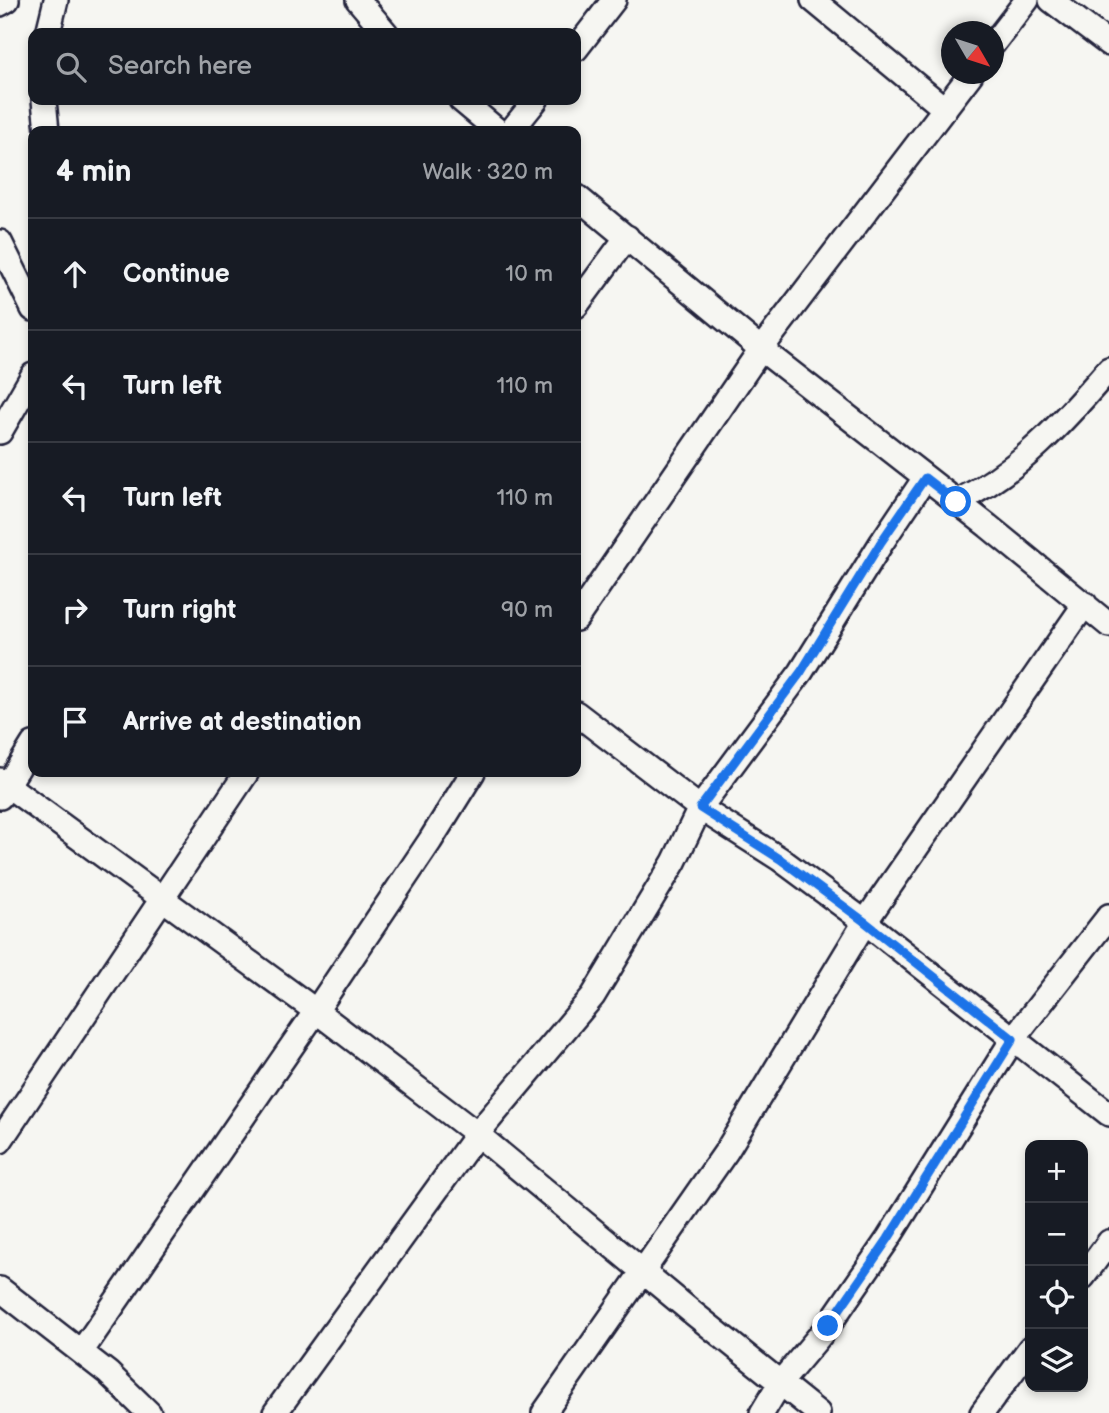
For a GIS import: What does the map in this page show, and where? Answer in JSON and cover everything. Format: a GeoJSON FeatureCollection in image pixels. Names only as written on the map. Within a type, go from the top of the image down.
{"type":"FeatureCollection","features":[{"type":"Feature","properties":{"kind":"street"},"geometry":{"type":"LineString","coordinates":[[0,4],[7,0]]}},
{"type":"Feature","properties":{"kind":"street"},"geometry":{"type":"LineString","coordinates":[[49,28],[56,0]]}},
{"type":"Feature","properties":{"kind":"street"},"geometry":{"type":"LineString","coordinates":[[358,0],[382,28]]}},
{"type":"Feature","properties":{"kind":"street"},"geometry":{"type":"LineString","coordinates":[[581,43],[614,0]]}},
{"type":"Feature","properties":{"kind":"street"},"geometry":{"type":"LineString","coordinates":[[813,0],[945,109]]}},
{"type":"Feature","properties":{"kind":"street"},"geometry":{"type":"LineString","coordinates":[[1004,30],[1027,0]]}},
{"type":"Feature","properties":{"kind":"street"},"geometry":{"type":"LineString","coordinates":[[1051,0],[1109,44]]}},
{"type":"Feature","properties":{"kind":"street"},"geometry":{"type":"LineString","coordinates":[[581,612],[761,349],[964,84]]}},
{"type":"Feature","properties":{"kind":"street"},"geometry":{"type":"LineString","coordinates":[[44,105],[47,126]]}},
{"type":"Feature","properties":{"kind":"street"},"geometry":{"type":"LineString","coordinates":[[467,105],[492,126]]}},
{"type":"Feature","properties":{"kind":"street"},"geometry":{"type":"LineString","coordinates":[[500,126],[529,105]]}},
{"type":"Feature","properties":{"kind":"street"},"geometry":{"type":"LineString","coordinates":[[581,200],[761,349],[1109,625]]}},
{"type":"Feature","properties":{"kind":"street"},"geometry":{"type":"LineString","coordinates":[[581,299],[627,237]]}},
{"type":"Feature","properties":{"kind":"street"},"geometry":{"type":"LineString","coordinates":[[0,242],[28,299]]}},
{"type":"Feature","properties":{"kind":"street"},"geometry":{"type":"LineString","coordinates":[[956,502],[981,490],[1024,459],[1064,420],[1109,369]]}},
{"type":"Feature","properties":{"kind":"street"},"geometry":{"type":"LineString","coordinates":[[0,432],[28,384]]}},
{"type":"Feature","properties":{"kind":"street"},"geometry":{"type":"LineString","coordinates":[[275,1413],[477,1134],[593,996],[674,862],[700,808],[801,672],[881,542],[925,478]]}},
{"type":"Feature","properties":{"kind":"street"},"geometry":{"type":"LineString","coordinates":[[544,1413],[645,1272],[726,1152],[865,922],[1085,604]]}},
{"type":"Feature","properties":{"kind":"street"},"geometry":{"type":"LineString","coordinates":[[581,717],[700,808],[780,859],[865,922],[1109,1114]]}},
{"type":"Feature","properties":{"kind":"street"},"geometry":{"type":"LineString","coordinates":[[28,751],[2,788],[163,899],[477,1134],[818,1413]]}},
{"type":"Feature","properties":{"kind":"street"},"geometry":{"type":"LineString","coordinates":[[0,1141],[244,777]]}},
{"type":"Feature","properties":{"kind":"street"},"geometry":{"type":"LineString","coordinates":[[81,1352],[316,1011],[470,777]]}},
{"type":"Feature","properties":{"kind":"street"},"geometry":{"type":"LineString","coordinates":[[762,1413],[780,1383],[828,1326],[888,1239],[1013,1039],[1109,916]]}},
{"type":"Feature","properties":{"kind":"street"},"geometry":{"type":"LineString","coordinates":[[1088,1271],[1109,1242]]}},
{"type":"Feature","properties":{"kind":"street"},"geometry":{"type":"LineString","coordinates":[[0,1289],[108,1373],[149,1413]]}},
{"type":"Feature","properties":{"kind":"street"},"geometry":{"type":"LineString","coordinates":[[982,1413],[1025,1355]]}},
{"type":"Feature","properties":{"kind":"route"},"geometry":{"type":"LineString","coordinates":[[828,1326],[888,1239],[1013,1039],[865,922],[780,859],[700,808],[801,672],[881,542],[925,478],[956,502]]}}]}
